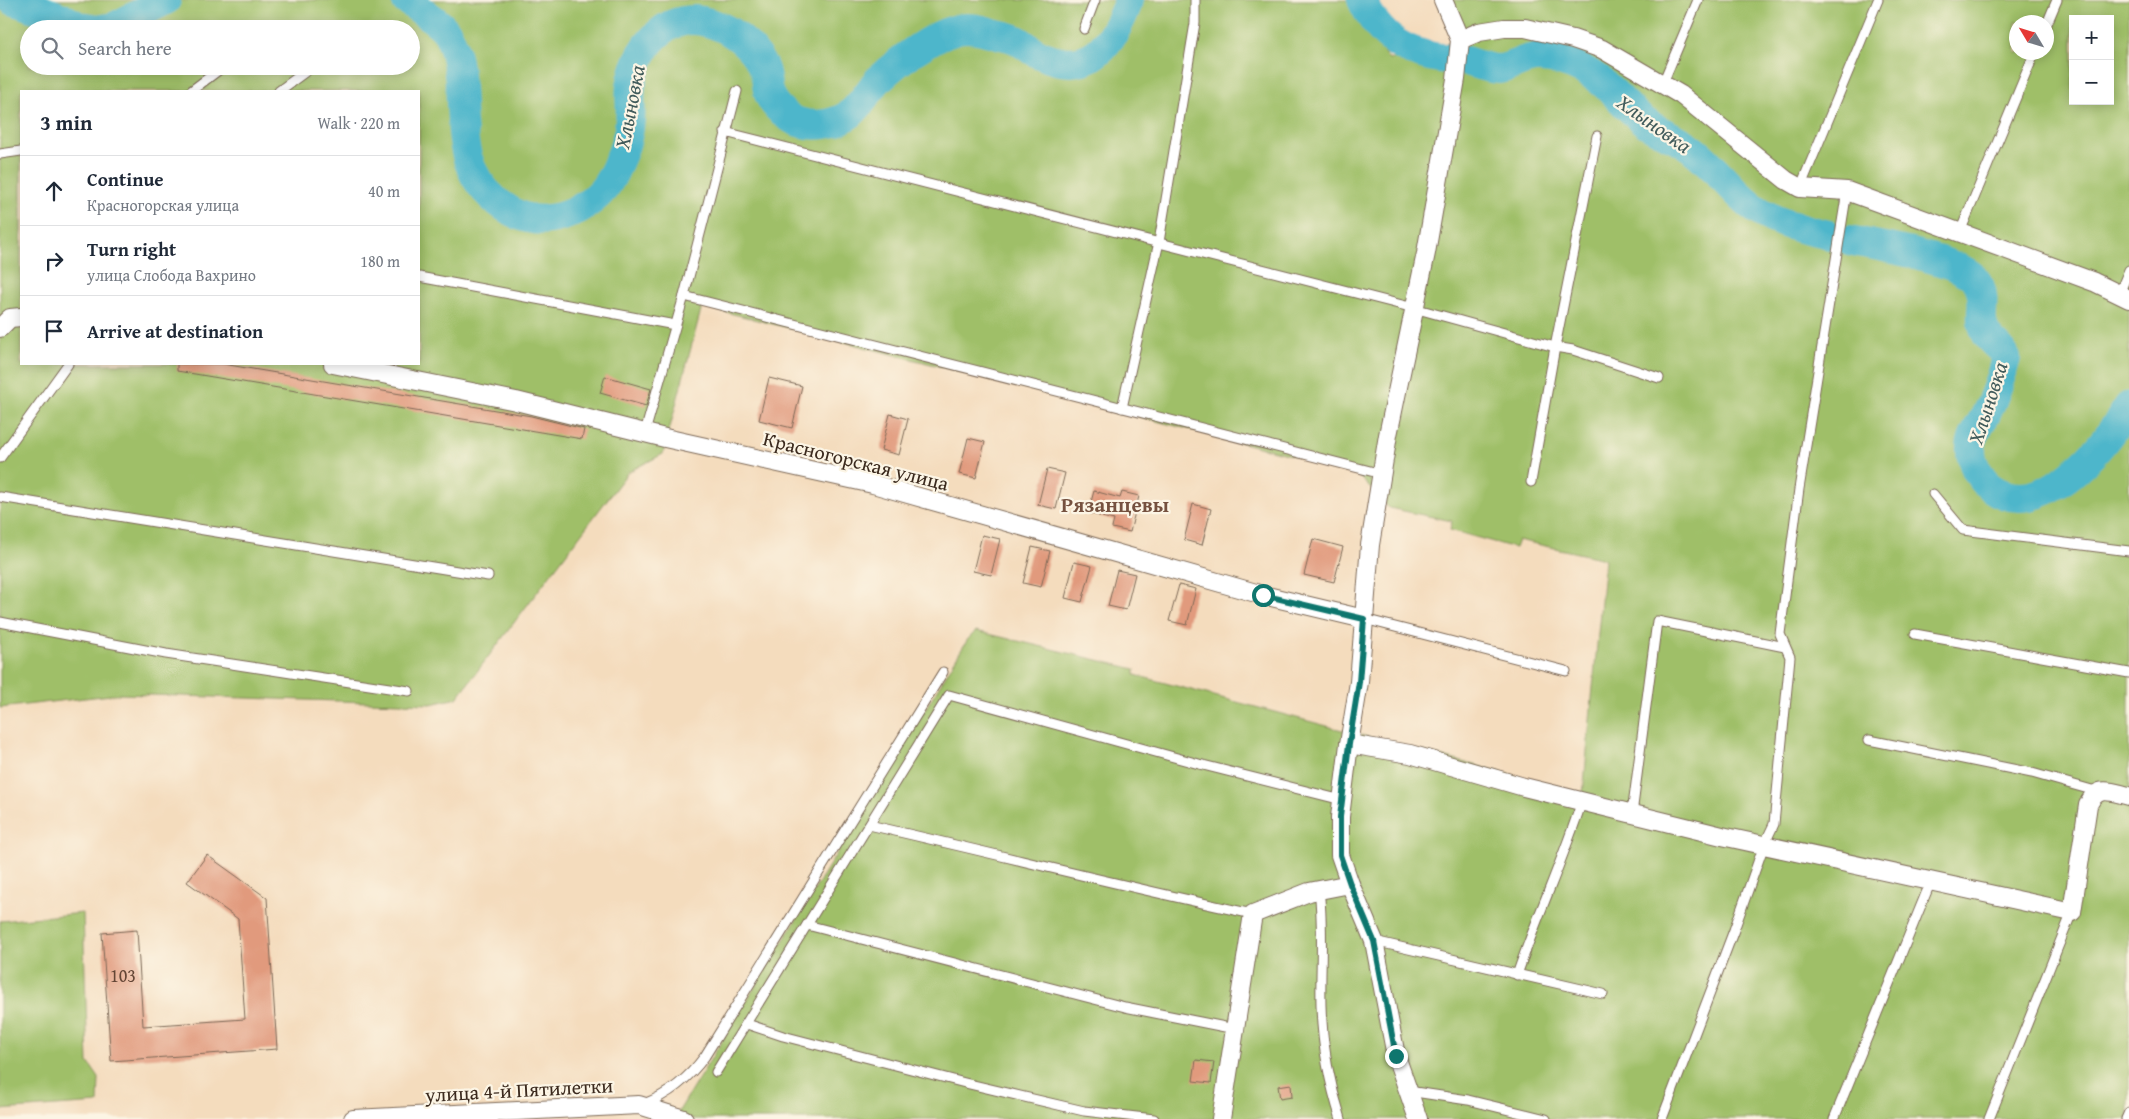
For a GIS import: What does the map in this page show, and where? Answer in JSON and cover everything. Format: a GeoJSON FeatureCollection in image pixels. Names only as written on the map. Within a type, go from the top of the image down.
{"type":"FeatureCollection","features":[{"type":"Feature","properties":{"kind":"street"},"geometry":{"type":"LineString","coordinates":[[1418,1119],[1396,1056],[1374,941],[1340,855],[1342,800],[1359,682],[1370,545],[1382,474],[1426,253],[1460,40],[1443,0]]}},
{"type":"Feature","properties":{"kind":"street"},"geometry":{"type":"LineString","coordinates":[[1460,40],[1479,32],[1504,28],[1525,28],[1602,49],[1681,96],[1786,180],[1800,188],[1847,191],[2094,282],[2124,296]]}},
{"type":"Feature","properties":{"kind":"street","name":"Красногорская улица"},"geometry":{"type":"LineString","coordinates":[[338,365],[487,395],[873,484],[1263,595],[1364,619]]}},
{"type":"Feature","properties":{"kind":"street"},"geometry":{"type":"LineString","coordinates":[[1349,744],[1410,754],[1582,802],[1764,845],[2072,912],[2088,805],[2093,795],[2099,792],[2129,796]]}},
{"type":"Feature","properties":{"kind":"street"},"geometry":{"type":"LineString","coordinates":[[1221,1119],[1253,914],[1309,892],[1350,884]]}},
{"type":"Feature","properties":{"kind":"street","name":"улица 4-й Пятилетки"},"geometry":{"type":"LineString","coordinates":[[354,1119],[639,1106],[684,1119]]}},
{"type":"Feature","properties":{"kind":"lane"},"geometry":{"type":"LineString","coordinates":[[1084,29],[1095,0]]}},
{"type":"Feature","properties":{"kind":"lane"},"geometry":{"type":"LineString","coordinates":[[1122,408],[1159,242],[1194,23],[1195,0]]}},
{"type":"Feature","properties":{"kind":"lane"},"geometry":{"type":"LineString","coordinates":[[1662,85],[1698,0]]}},
{"type":"Feature","properties":{"kind":"lane"},"geometry":{"type":"LineString","coordinates":[[1800,188],[1878,0]]}},
{"type":"Feature","properties":{"kind":"lane"},"geometry":{"type":"LineString","coordinates":[[2051,15],[2057,0]]}},
{"type":"Feature","properties":{"kind":"lane"},"geometry":{"type":"LineString","coordinates":[[1960,232],[2032,60]]}},
{"type":"Feature","properties":{"kind":"lane"},"geometry":{"type":"LineString","coordinates":[[192,90],[212,75]]}},
{"type":"Feature","properties":{"kind":"lane"},"geometry":{"type":"LineString","coordinates":[[279,90],[300,75]]}},
{"type":"Feature","properties":{"kind":"lane"},"geometry":{"type":"LineString","coordinates":[[645,432],[684,296],[737,91]]}},
{"type":"Feature","properties":{"kind":"lane"},"geometry":{"type":"LineString","coordinates":[[725,132],[1414,308],[1555,347],[1573,350],[1659,378]]}},
{"type":"Feature","properties":{"kind":"lane"},"geometry":{"type":"LineString","coordinates":[[1531,482],[1555,347],[1597,136]]}},
{"type":"Feature","properties":{"kind":"lane"},"geometry":{"type":"LineString","coordinates":[[0,154],[20,151]]}},
{"type":"Feature","properties":{"kind":"lane"},"geometry":{"type":"LineString","coordinates":[[1662,1119],[1734,930],[1764,845],[1774,824],[1790,657],[1780,634],[1799,488],[1847,191]]}},
{"type":"Feature","properties":{"kind":"lane"},"geometry":{"type":"LineString","coordinates":[[2124,296],[2129,270]]}},
{"type":"Feature","properties":{"kind":"lane"},"geometry":{"type":"LineString","coordinates":[[420,277],[675,324]]}},
{"type":"Feature","properties":{"kind":"lane"},"geometry":{"type":"LineString","coordinates":[[684,296],[1382,474]]}},
{"type":"Feature","properties":{"kind":"lane"},"geometry":{"type":"LineString","coordinates":[[0,458],[67,365]]}},
{"type":"Feature","properties":{"kind":"lane"},"geometry":{"type":"LineString","coordinates":[[1933,494],[1963,530],[2129,551]]}},
{"type":"Feature","properties":{"kind":"lane"},"geometry":{"type":"LineString","coordinates":[[0,497],[488,576]]}},
{"type":"Feature","properties":{"kind":"lane"},"geometry":{"type":"LineString","coordinates":[[1364,619],[1566,671]]}},
{"type":"Feature","properties":{"kind":"lane"},"geometry":{"type":"LineString","coordinates":[[0,622],[166,654],[409,691]]}},
{"type":"Feature","properties":{"kind":"lane"},"geometry":{"type":"LineString","coordinates":[[1632,814],[1657,622],[1785,647]]}},
{"type":"Feature","properties":{"kind":"lane"},"geometry":{"type":"LineString","coordinates":[[1915,634],[2129,673]]}},
{"type":"Feature","properties":{"kind":"lane"},"geometry":{"type":"LineString","coordinates":[[639,1106],[655,1100],[677,1086],[696,1068],[705,1056],[943,672]]}},
{"type":"Feature","properties":{"kind":"lane"},"geometry":{"type":"LineString","coordinates":[[716,1072],[949,695],[1199,764],[1342,800]]}},
{"type":"Feature","properties":{"kind":"lane"},"geometry":{"type":"LineString","coordinates":[[1869,740],[2032,773],[2099,792]]}},
{"type":"Feature","properties":{"kind":"lane"},"geometry":{"type":"LineString","coordinates":[[1517,975],[1532,930],[1569,841],[1582,802]]}},
{"type":"Feature","properties":{"kind":"lane"},"geometry":{"type":"LineString","coordinates":[[869,825],[999,854],[1162,895],[1253,914]]}},
{"type":"Feature","properties":{"kind":"lane"},"geometry":{"type":"LineString","coordinates":[[1834,1119],[1931,881]]}},
{"type":"Feature","properties":{"kind":"lane"},"geometry":{"type":"LineString","coordinates":[[1319,890],[1321,906],[1321,1006],[1325,1060],[1341,1119]]}},
{"type":"Feature","properties":{"kind":"lane"},"geometry":{"type":"LineString","coordinates":[[1989,1119],[2072,912]]}},
{"type":"Feature","properties":{"kind":"lane"},"geometry":{"type":"LineString","coordinates":[[807,925],[1125,1007],[1235,1029]]}},
{"type":"Feature","properties":{"kind":"lane"},"geometry":{"type":"LineString","coordinates":[[1374,941],[1603,994]]}},
{"type":"Feature","properties":{"kind":"lane"},"geometry":{"type":"LineString","coordinates":[[747,1024],[783,1036],[965,1083],[1084,1111],[1154,1119]]}},
{"type":"Feature","properties":{"kind":"lane"},"geometry":{"type":"LineString","coordinates":[[1408,1092],[1468,1100],[1546,1119]]}},
{"type":"Feature","properties":{"kind":"lane"},"geometry":{"type":"LineString","coordinates":[[2126,1119],[2129,1112]]}},
{"type":"Feature","properties":{"kind":"green space"},"geometry":{"type":"Polygon","coordinates":[[[0,0],[1348,0],[1389,60],[1459,40],[1446,0],[2129,0],[2129,1119],[674,1119],[968,639],[976,631],[1135,669],[1135,675],[1583,794],[1605,559],[1518,540],[1515,548],[1450,530],[1452,521],[1389,508],[1354,471],[702,306],[663,454],[628,472],[457,698],[431,704],[119,694],[0,708],[0,0]]]}},
{"type":"Feature","properties":{"kind":"green space"},"geometry":{"type":"Polygon","coordinates":[[[83,913],[88,1062],[99,1078],[98,1103],[0,1110],[0,921],[83,913]]]}},
{"type":"Feature","properties":{"kind":"building"},"geometry":{"type":"Polygon","coordinates":[[[177,365],[229,365],[531,416],[584,429],[582,439],[177,371],[177,365]]]}},
{"type":"Feature","properties":{"kind":"building"},"geometry":{"type":"Polygon","coordinates":[[[605,376],[651,389],[646,406],[600,393],[605,376]]]}},
{"type":"Feature","properties":{"kind":"building"},"geometry":{"type":"Polygon","coordinates":[[[769,378],[802,386],[792,428],[759,420],[769,378]]]}},
{"type":"Feature","properties":{"kind":"building"},"geometry":{"type":"Polygon","coordinates":[[[890,414],[908,419],[899,455],[881,450],[890,414]]]}},
{"type":"Feature","properties":{"kind":"building"},"geometry":{"type":"Polygon","coordinates":[[[968,438],[985,442],[976,478],[959,474],[968,438]]]}},
{"type":"Feature","properties":{"kind":"building"},"geometry":{"type":"Polygon","coordinates":[[[1047,469],[1065,473],[1056,509],[1038,505],[1047,469]]]}},
{"type":"Feature","properties":{"kind":"building"},"geometry":{"type":"Polygon","coordinates":[[[1094,491],[1120,498],[1122,492],[1139,496],[1130,532],[1112,528],[1114,520],[1088,513],[1094,491]]]}},
{"type":"Feature","properties":{"kind":"building"},"geometry":{"type":"Polygon","coordinates":[[[1193,504],[1211,509],[1202,545],[1184,540],[1193,504]]]}},
{"type":"Feature","properties":{"kind":"building"},"geometry":{"type":"Polygon","coordinates":[[[982,535],[1000,539],[991,575],[973,571],[982,535]]]}},
{"type":"Feature","properties":{"kind":"building"},"geometry":{"type":"Polygon","coordinates":[[[1313,539],[1343,547],[1334,582],[1304,575],[1313,539]]]}},
{"type":"Feature","properties":{"kind":"building"},"geometry":{"type":"Polygon","coordinates":[[[1032,547],[1050,551],[1041,587],[1023,583],[1032,547]]]}},
{"type":"Feature","properties":{"kind":"building"},"geometry":{"type":"Polygon","coordinates":[[[1074,562],[1092,566],[1082,602],[1065,598],[1074,562]]]}},
{"type":"Feature","properties":{"kind":"building"},"geometry":{"type":"Polygon","coordinates":[[[1117,570],[1135,574],[1126,610],[1108,606],[1117,570]]]}},
{"type":"Feature","properties":{"kind":"building"},"geometry":{"type":"Polygon","coordinates":[[[1179,585],[1196,589],[1187,625],[1169,621],[1179,585]]]}},
{"type":"Feature","properties":{"kind":"building"},"geometry":{"type":"Polygon","coordinates":[[[207,855],[267,898],[277,1049],[111,1061],[102,933],[137,930],[143,1026],[245,1019],[238,919],[187,882],[207,855]]]}},
{"type":"Feature","properties":{"kind":"building"},"geometry":{"type":"Polygon","coordinates":[[[1196,1060],[1214,1062],[1211,1083],[1193,1081],[1196,1060]]]}},
{"type":"Feature","properties":{"kind":"building"},"geometry":{"type":"Polygon","coordinates":[[[1291,1084],[1292,1097],[1280,1099],[1278,1086],[1291,1084]]]}},
{"type":"Feature","properties":{"kind":"waterway","name":"Хлыновка"},"geometry":{"type":"LineString","coordinates":[[12,0],[67,20]]}},
{"type":"Feature","properties":{"kind":"waterway","name":"Хлыновка"},"geometry":{"type":"LineString","coordinates":[[127,20],[166,0]]}},
{"type":"Feature","properties":{"kind":"waterway","name":"Хлыновка"},"geometry":{"type":"LineString","coordinates":[[406,0],[442,26],[449,36],[456,57],[459,78],[464,143],[469,163],[479,183],[495,200],[509,210],[524,217],[538,220],[559,217],[579,209],[593,200],[607,184],[615,171],[627,136],[631,116],[631,86],[638,61],[651,40],[672,24],[687,20],[697,20],[712,23],[730,31],[745,43],[758,58],[765,73],[769,94],[778,108],[787,116],[797,121],[820,125],[839,120],[850,114],[879,79],[895,65],[935,38],[954,30],[974,28],[1010,37],[1039,54],[1057,60],[1073,62],[1086,59],[1107,43],[1129,0]]}},
{"type":"Feature","properties":{"kind":"waterway","name":"Хлыновка"},"geometry":{"type":"LineString","coordinates":[[1362,0],[1377,25],[1396,42],[1419,53],[1447,59]]}},
{"type":"Feature","properties":{"kind":"waterway","name":"Хлыновка"},"geometry":{"type":"LineString","coordinates":[[1466,61],[1499,69],[1530,59],[1548,58],[1583,70],[1599,80],[1646,123],[1696,151],[1740,196],[1757,210],[1786,224],[1829,235]]}},
{"type":"Feature","properties":{"kind":"waterway","name":"Хлыновка"},"geometry":{"type":"LineString","coordinates":[[1849,240],[1912,253],[1945,263],[1971,275],[1979,285],[1982,293],[1982,323],[1984,329],[2006,358],[1993,399],[1975,433],[1971,447],[1976,469],[1990,487],[2010,496],[2030,496],[2050,489],[2069,476],[2087,459],[2104,441],[2129,406]]}},
{"type":"Feature","properties":{"kind":"district","name":"Рязанцевы"},"geometry":{"type":"Point","coordinates":[1115,505]}},
{"type":"Feature","properties":{"kind":"route"},"geometry":{"type":"LineString","coordinates":[[1263,595],[1364,619],[1359,682],[1340,817],[1340,855],[1374,941],[1384,1002],[1396,1056]]}}]}
